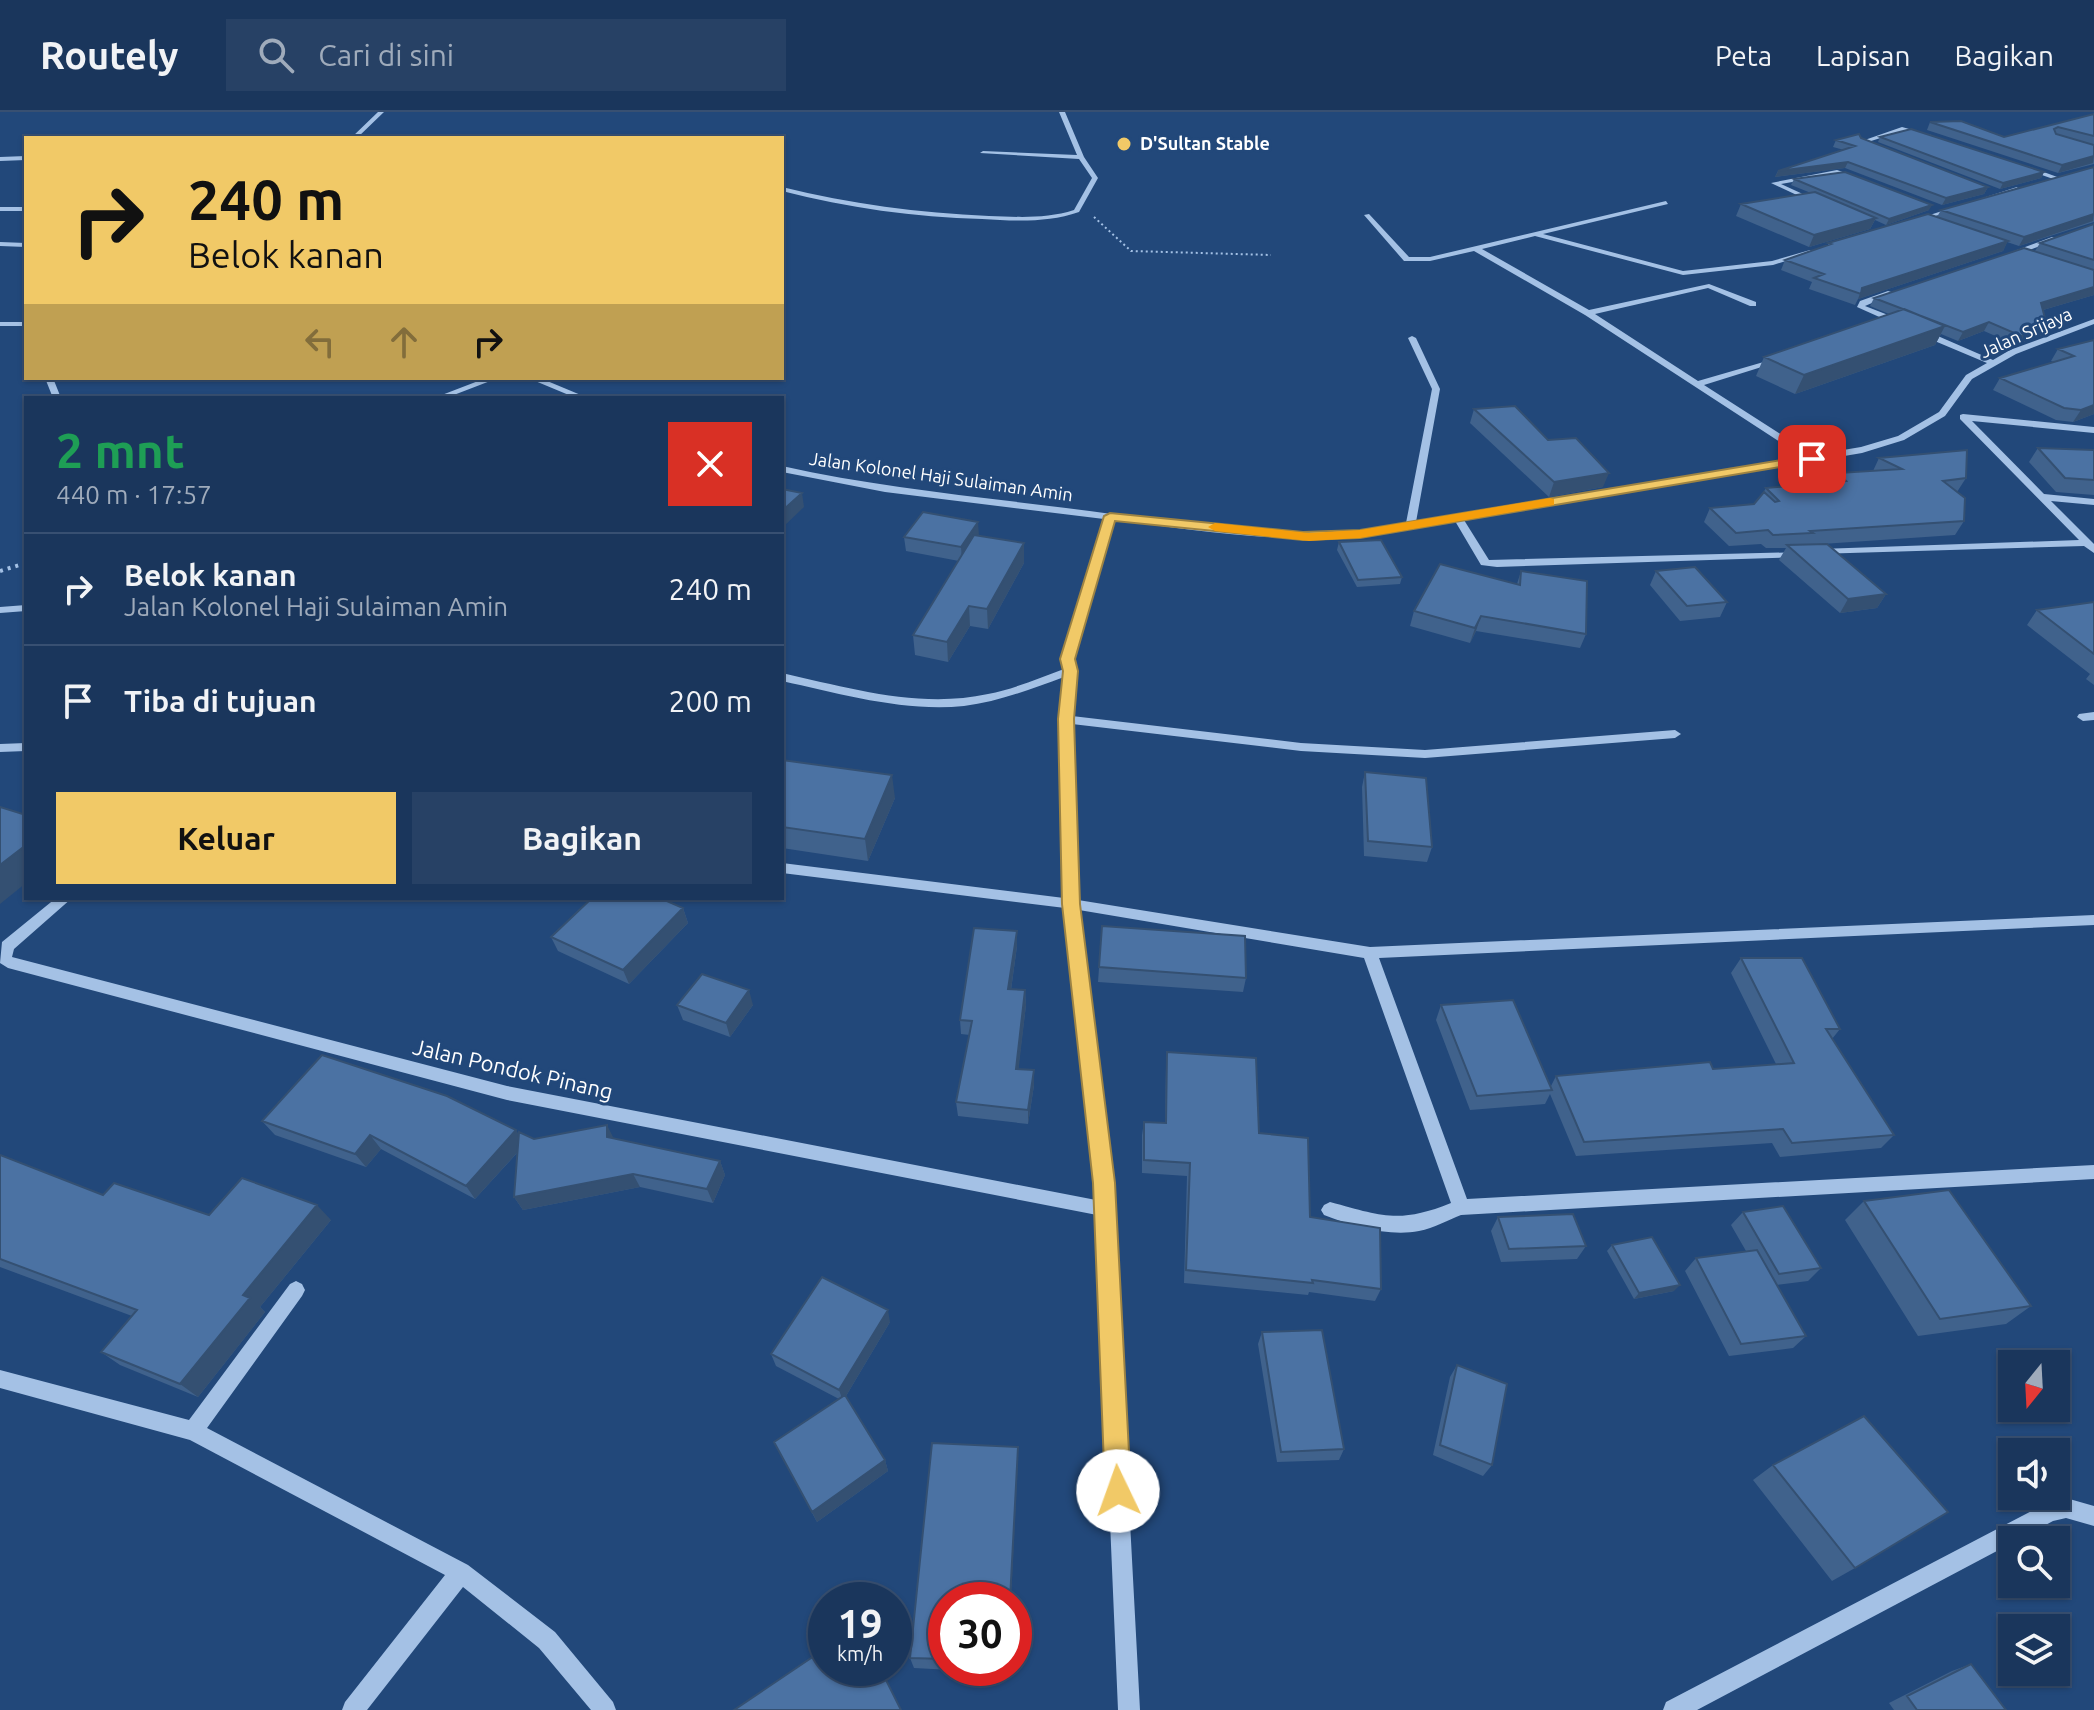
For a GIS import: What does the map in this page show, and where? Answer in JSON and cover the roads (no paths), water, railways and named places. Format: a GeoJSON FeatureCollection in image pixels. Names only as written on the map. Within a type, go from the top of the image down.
{"type":"FeatureCollection","features":[{"type":"Feature","properties":{"kind":"street"},"geometry":{"type":"LineString","coordinates":[[356,136],[381,112]]}},
{"type":"Feature","properties":{"kind":"street"},"geometry":{"type":"LineString","coordinates":[[784,189],[875,209],[955,217],[1051,218],[1077,211],[1095,178],[1081,157],[1062,112]]}},
{"type":"Feature","properties":{"kind":"street"},"geometry":{"type":"LineString","coordinates":[[1880,149],[1862,142],[1904,128],[1939,139]]}},
{"type":"Feature","properties":{"kind":"street"},"geometry":{"type":"LineString","coordinates":[[983,153],[1081,157]]}},
{"type":"Feature","properties":{"kind":"street"},"geometry":{"type":"LineString","coordinates":[[0,159],[24,158]]}},
{"type":"Feature","properties":{"kind":"street"},"geometry":{"type":"LineString","coordinates":[[2014,164],[2058,179]]}},
{"type":"Feature","properties":{"kind":"street"},"geometry":{"type":"LineString","coordinates":[[1826,205],[1774,183],[1838,172],[1872,183]]}},
{"type":"Feature","properties":{"kind":"street"},"geometry":{"type":"LineString","coordinates":[[2043,182],[2069,175]]}},
{"type":"Feature","properties":{"kind":"street"},"geometry":{"type":"LineString","coordinates":[[1910,222],[2029,186]]}},
{"type":"Feature","properties":{"kind":"street"},"geometry":{"type":"LineString","coordinates":[[1984,188],[1999,194]]}},
{"type":"Feature","properties":{"kind":"street"},"geometry":{"type":"LineString","coordinates":[[1367,215],[1407,259],[1430,259],[1666,203]]}},
{"type":"Feature","properties":{"kind":"street"},"geometry":{"type":"LineString","coordinates":[[1928,205],[1942,210]]}},
{"type":"Feature","properties":{"kind":"street"},"geometry":{"type":"LineString","coordinates":[[0,209],[24,209]]}},
{"type":"Feature","properties":{"kind":"street"},"geometry":{"type":"LineString","coordinates":[[1923,219],[1936,223]]}},
{"type":"Feature","properties":{"kind":"street"},"geometry":{"type":"LineString","coordinates":[[1535,234],[1683,273],[1773,263],[1815,250]]}},
{"type":"Feature","properties":{"kind":"street"},"geometry":{"type":"LineString","coordinates":[[2005,251],[2019,251],[2064,236]]}},
{"type":"Feature","properties":{"kind":"street"},"geometry":{"type":"LineString","coordinates":[[0,244],[24,245]]}},
{"type":"Feature","properties":{"kind":"street"},"geometry":{"type":"LineString","coordinates":[[1475,248],[1588,313],[1812,459]]}},
{"type":"Feature","properties":{"kind":"street"},"geometry":{"type":"LineString","coordinates":[[2019,251],[2034,256]]}},
{"type":"Feature","properties":{"kind":"street"},"geometry":{"type":"LineString","coordinates":[[1588,313],[1709,286],[1753,304]]}},
{"type":"Feature","properties":{"kind":"street"},"geometry":{"type":"LineString","coordinates":[[1902,324],[1863,309],[1861,304],[1906,289]]}},
{"type":"Feature","properties":{"kind":"street","name":"Jalan Srijaya"},"geometry":{"type":"LineString","coordinates":[[1942,414],[1969,377],[2013,352],[2094,321]]}},
{"type":"Feature","properties":{"kind":"street"},"geometry":{"type":"LineString","coordinates":[[0,324],[24,324]]}},
{"type":"Feature","properties":{"kind":"street"},"geometry":{"type":"LineString","coordinates":[[1915,329],[1994,363]]}},
{"type":"Feature","properties":{"kind":"street"},"geometry":{"type":"LineString","coordinates":[[1411,524],[1436,389],[1412,338]]}},
{"type":"Feature","properties":{"kind":"street"},"geometry":{"type":"LineString","coordinates":[[1698,384],[1786,357]]}},
{"type":"Feature","properties":{"kind":"street"},"geometry":{"type":"LineString","coordinates":[[444,396],[488,380]]}},
{"type":"Feature","properties":{"kind":"street"},"geometry":{"type":"LineString","coordinates":[[537,380],[579,396]]}},
{"type":"Feature","properties":{"kind":"street"},"geometry":{"type":"LineString","coordinates":[[1942,414],[2094,430]]}},
{"type":"Feature","properties":{"kind":"street","name":"Jalan Kolonel Haji Sulaiman Amin"},"geometry":{"type":"LineString","coordinates":[[784,469],[927,494],[1309,537],[1360,534],[1862,450],[1901,438],[1942,414]]}},
{"type":"Feature","properties":{"kind":"street"},"geometry":{"type":"LineString","coordinates":[[1963,417],[2091,547]]}},
{"type":"Feature","properties":{"kind":"street"},"geometry":{"type":"LineString","coordinates":[[2044,497],[2094,502]]}},
{"type":"Feature","properties":{"kind":"street"},"geometry":{"type":"LineString","coordinates":[[1110,516],[1067,659],[1070,671],[1066,719],[1071,904],[1105,1209],[1129,1710]]}},
{"type":"Feature","properties":{"kind":"street"},"geometry":{"type":"LineString","coordinates":[[1457,516],[1485,563],[1497,564],[2091,547]]}},
{"type":"Feature","properties":{"kind":"street"},"geometry":{"type":"LineString","coordinates":[[0,610],[24,608]]}},
{"type":"Feature","properties":{"kind":"street"},"geometry":{"type":"LineString","coordinates":[[784,677],[863,694],[924,701],[958,701],[988,698],[1070,671]]}},
{"type":"Feature","properties":{"kind":"street"},"geometry":{"type":"LineString","coordinates":[[1066,719],[1301,747],[1425,754],[1675,734]]}},
{"type":"Feature","properties":{"kind":"street"},"geometry":{"type":"LineString","coordinates":[[0,748],[24,747]]}},
{"type":"Feature","properties":{"kind":"street"},"geometry":{"type":"LineString","coordinates":[[784,868],[1071,904],[1370,953],[2094,920]]}},
{"type":"Feature","properties":{"kind":"street","name":"Jalan Pondok Pinang"},"geometry":{"type":"LineString","coordinates":[[63,900],[7,946],[4,958],[8,962],[507,1093],[1105,1209]]}},
{"type":"Feature","properties":{"kind":"street"},"geometry":{"type":"LineString","coordinates":[[1370,953],[1461,1207]]}},
{"type":"Feature","properties":{"kind":"street"},"geometry":{"type":"LineString","coordinates":[[1330,1210],[1380,1223],[1401,1224],[1419,1223],[1461,1207],[2094,1172]]}},
{"type":"Feature","properties":{"kind":"street"},"geometry":{"type":"LineString","coordinates":[[193,1431],[296,1290]]}},
{"type":"Feature","properties":{"kind":"street"},"geometry":{"type":"LineString","coordinates":[[0,1379],[193,1431],[461,1572],[547,1640],[605,1710]]}},
{"type":"Feature","properties":{"kind":"street"},"geometry":{"type":"LineString","coordinates":[[1674,1710],[2050,1512],[2066,1508],[2094,1516]]}},
{"type":"Feature","properties":{"kind":"street"},"geometry":{"type":"LineString","coordinates":[[353,1710],[461,1572]]}},
{"type":"Feature","properties":{"kind":"place","name":"D'Sultan Stable"},"geometry":{"type":"Point","coordinates":[1124,144]}}]}
